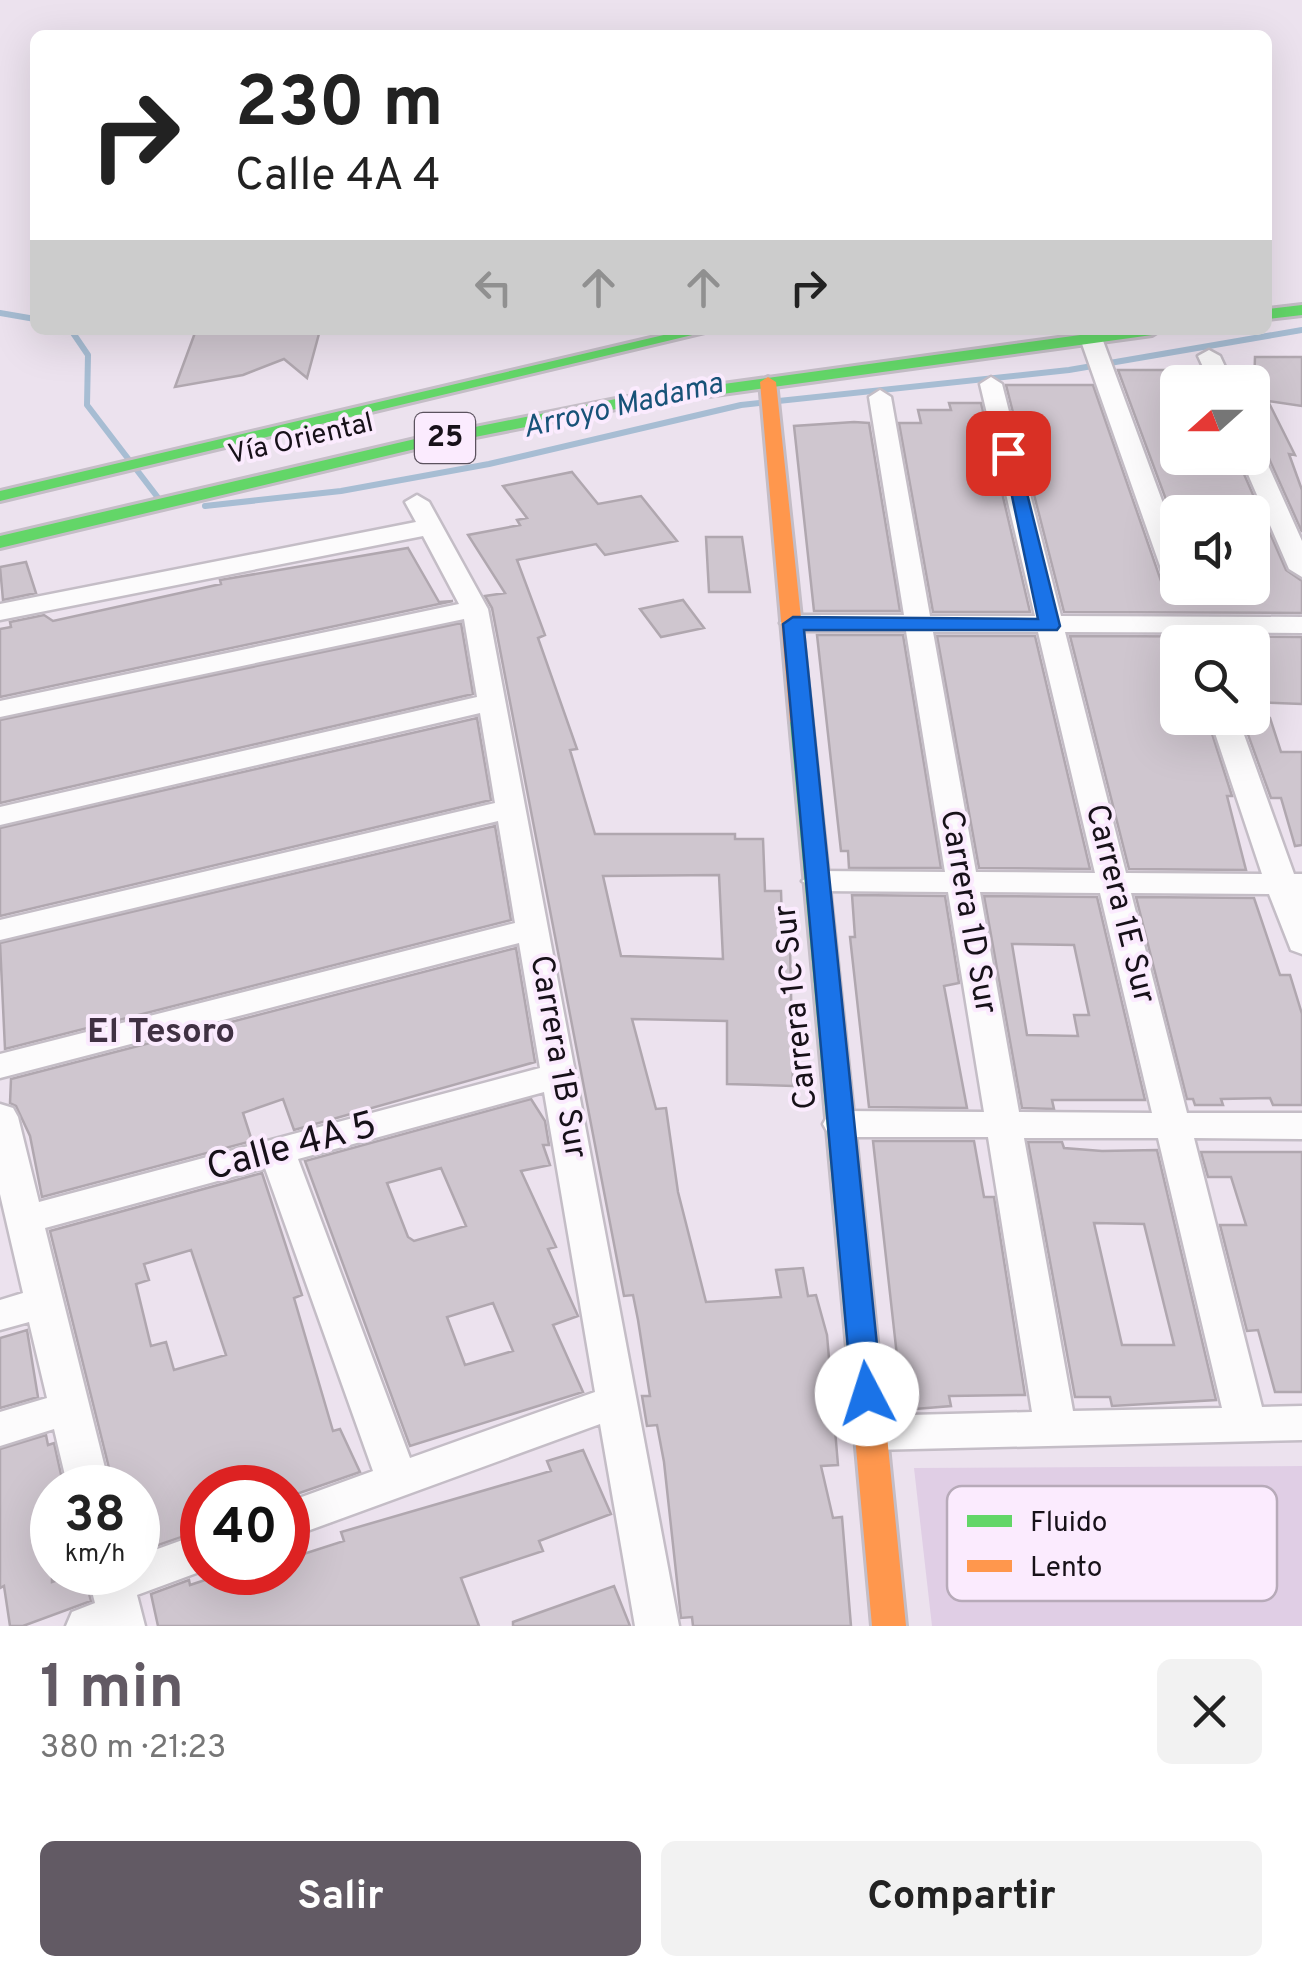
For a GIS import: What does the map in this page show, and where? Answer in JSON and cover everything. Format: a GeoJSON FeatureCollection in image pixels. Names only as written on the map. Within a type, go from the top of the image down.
{"type":"FeatureCollection","features":[{"type":"Feature","properties":{"kind":"main road"},"geometry":{"type":"LineString","coordinates":[[1272,314],[1302,310]]}},
{"type":"Feature","properties":{"kind":"main road","name":"Vía Oriental"},"geometry":{"type":"LineString","coordinates":[[0,496],[684,335]]}},
{"type":"Feature","properties":{"kind":"main road"},"geometry":{"type":"LineString","coordinates":[[818,375],[838,363],[926,351],[942,335]]}},
{"type":"Feature","properties":{"kind":"main road"},"geometry":{"type":"LineString","coordinates":[[1030,335],[1060,335]]}},
{"type":"Feature","properties":{"kind":"main road","name":"Vía Oriental"},"geometry":{"type":"LineString","coordinates":[[0,542],[502,426],[770,394],[818,375],[1079,335]]}},
{"type":"Feature","properties":{"kind":"main road","name":"Carrera 1C Sur"},"geometry":{"type":"LineString","coordinates":[[770,394],[890,1626]]}},
{"type":"Feature","properties":{"kind":"street"},"geometry":{"type":"LineString","coordinates":[[1087,335],[1105,368],[1160,528]]}},
{"type":"Feature","properties":{"kind":"street"},"geometry":{"type":"LineString","coordinates":[[1209,356],[1213,365]]}},
{"type":"Feature","properties":{"kind":"street","name":"Carrera 1E Sur"},"geometry":{"type":"LineString","coordinates":[[991,384],[1246,1424]]}},
{"type":"Feature","properties":{"kind":"street","name":"Carrera 1D Sur"},"geometry":{"type":"LineString","coordinates":[[880,397],[1055,1428]]}},
{"type":"Feature","properties":{"kind":"street"},"geometry":{"type":"LineString","coordinates":[[1260,475],[1302,570]]}},
{"type":"Feature","properties":{"kind":"street","name":"Carrera 1B Sur"},"geometry":{"type":"LineString","coordinates":[[0,612],[424,514],[475,609],[657,1626]]}},
{"type":"Feature","properties":{"kind":"street"},"geometry":{"type":"LineString","coordinates":[[0,709],[475,609]]}},
{"type":"Feature","properties":{"kind":"street"},"geometry":{"type":"LineString","coordinates":[[793,624],[1050,626],[1160,632]]}},
{"type":"Feature","properties":{"kind":"street"},"geometry":{"type":"LineString","coordinates":[[1270,628],[1302,625]]}},
{"type":"Feature","properties":{"kind":"street"},"geometry":{"type":"LineString","coordinates":[[0,816],[491,702]]}},
{"type":"Feature","properties":{"kind":"street"},"geometry":{"type":"LineString","coordinates":[[1231,735],[1292,884],[1302,944]]}},
{"type":"Feature","properties":{"kind":"street"},"geometry":{"type":"LineString","coordinates":[[0,930],[512,808]]}},
{"type":"Feature","properties":{"kind":"street"},"geometry":{"type":"LineString","coordinates":[[818,881],[1292,884]]}},
{"type":"Feature","properties":{"kind":"street"},"geometry":{"type":"LineString","coordinates":[[0,1066],[534,928]]}},
{"type":"Feature","properties":{"kind":"street","name":"Calle 4A 5"},"geometry":{"type":"LineString","coordinates":[[24,1220],[560,1075]]}},
{"type":"Feature","properties":{"kind":"street"},"geometry":{"type":"LineString","coordinates":[[841,1124],[1302,1126]]}},
{"type":"Feature","properties":{"kind":"street"},"geometry":{"type":"LineString","coordinates":[[2,1137],[83,1465]]}},
{"type":"Feature","properties":{"kind":"street"},"geometry":{"type":"LineString","coordinates":[[277,1152],[397,1480]]}},
{"type":"Feature","properties":{"kind":"street"},"geometry":{"type":"LineString","coordinates":[[0,1314],[44,1302]]}},
{"type":"Feature","properties":{"kind":"street"},"geometry":{"type":"LineString","coordinates":[[310,1512],[617,1401]]}},
{"type":"Feature","properties":{"kind":"street"},"geometry":{"type":"LineString","coordinates":[[0,1429],[69,1408]]}},
{"type":"Feature","properties":{"kind":"street"},"geometry":{"type":"LineString","coordinates":[[871,1433],[1302,1424]]}},
{"type":"Feature","properties":{"kind":"street"},"geometry":{"type":"LineString","coordinates":[[111,1605],[180,1565]]}},
{"type":"Feature","properties":{"kind":"shaded area"},"geometry":{"type":"Polygon","coordinates":[[[1302,1466],[1302,1626],[932,1626],[914,1468],[1302,1466]]]}},
{"type":"Feature","properties":{"kind":"building"},"geometry":{"type":"Polygon","coordinates":[[[194,335],[319,335],[307,378],[284,359],[243,375],[175,387],[194,335]]]}},
{"type":"Feature","properties":{"kind":"building"},"geometry":{"type":"Polygon","coordinates":[[[1255,357],[1302,357],[1302,406],[1270,401],[1270,365],[1255,365],[1255,357]]]}},
{"type":"Feature","properties":{"kind":"building"},"geometry":{"type":"Polygon","coordinates":[[[1118,370],[1160,370],[1160,475],[1244,475],[1253,495],[1164,495],[1118,370]]]}},
{"type":"Feature","properties":{"kind":"building"},"geometry":{"type":"Polygon","coordinates":[[[1006,385],[1093,385],[1160,578],[1160,605],[1270,605],[1270,533],[1286,570],[1302,581],[1302,613],[1064,612],[1006,385]]]}},
{"type":"Feature","properties":{"kind":"building"},"geometry":{"type":"Polygon","coordinates":[[[949,403],[981,403],[1030,612],[933,612],[899,423],[921,423],[918,410],[951,410],[949,403]]]}},
{"type":"Feature","properties":{"kind":"building"},"geometry":{"type":"Polygon","coordinates":[[[1270,405],[1295,455],[1289,454],[1302,490],[1302,532],[1270,461],[1270,405]]]}},
{"type":"Feature","properties":{"kind":"building"},"geometry":{"type":"Polygon","coordinates":[[[869,423],[900,611],[814,611],[794,426],[869,423]]]}},
{"type":"Feature","properties":{"kind":"building"},"geometry":{"type":"Polygon","coordinates":[[[572,472],[598,504],[641,496],[677,541],[605,555],[596,544],[517,560],[545,635],[538,638],[577,749],[570,750],[595,834],[735,834],[735,839],[763,839],[765,891],[781,891],[782,921],[787,921],[790,946],[793,1086],[727,1084],[727,1021],[632,1019],[656,1109],[666,1108],[678,1192],[706,1302],[781,1297],[776,1270],[803,1268],[808,1296],[816,1295],[827,1335],[838,1465],[821,1466],[833,1518],[842,1517],[851,1626],[693,1626],[692,1617],[681,1618],[664,1462],[657,1425],[647,1426],[642,1396],[650,1396],[638,1320],[633,1295],[624,1296],[492,608],[485,596],[505,593],[468,535],[520,525],[517,520],[527,518],[503,486],[572,472]],[[719,875],[603,876],[621,956],[723,959],[719,875]]]}},
{"type":"Feature","properties":{"kind":"building"},"geometry":{"type":"Polygon","coordinates":[[[706,537],[742,537],[750,592],[709,592],[706,537]]]}},
{"type":"Feature","properties":{"kind":"building"},"geometry":{"type":"Polygon","coordinates":[[[408,548],[439,602],[453,601],[0,697],[0,629],[11,627],[10,622],[44,615],[53,621],[221,584],[220,580],[408,548]]]}},
{"type":"Feature","properties":{"kind":"building"},"geometry":{"type":"Polygon","coordinates":[[[26,562],[36,593],[3,600],[0,567],[26,562]]]}},
{"type":"Feature","properties":{"kind":"building"},"geometry":{"type":"Polygon","coordinates":[[[683,600],[704,628],[661,637],[640,609],[683,600]]]}},
{"type":"Feature","properties":{"kind":"building"},"geometry":{"type":"Polygon","coordinates":[[[461,623],[473,694],[0,803],[0,720],[461,623]]]}},
{"type":"Feature","properties":{"kind":"building"},"geometry":{"type":"Polygon","coordinates":[[[817,635],[903,635],[941,868],[849,868],[848,851],[841,851],[817,635]]]}},
{"type":"Feature","properties":{"kind":"building"},"geometry":{"type":"Polygon","coordinates":[[[937,636],[1035,636],[1090,869],[979,868],[937,636]]]}},
{"type":"Feature","properties":{"kind":"building"},"geometry":{"type":"Polygon","coordinates":[[[1070,636],[1160,636],[1160,735],[1212,735],[1232,796],[1227,796],[1246,870],[1129,869],[1070,636]]]}},
{"type":"Feature","properties":{"kind":"building"},"geometry":{"type":"Polygon","coordinates":[[[1270,637],[1302,637],[1302,704],[1270,703],[1270,637]]]}},
{"type":"Feature","properties":{"kind":"building"},"geometry":{"type":"Polygon","coordinates":[[[477,718],[491,800],[0,916],[0,828],[477,718]]]}},
{"type":"Feature","properties":{"kind":"building"},"geometry":{"type":"Polygon","coordinates":[[[1270,718],[1281,752],[1302,752],[1302,845],[1295,846],[1281,798],[1271,798],[1248,735],[1270,735],[1270,718]]]}},
{"type":"Feature","properties":{"kind":"building"},"geometry":{"type":"Polygon","coordinates":[[[495,826],[511,920],[5,1049],[0,943],[495,826]]]}},
{"type":"Feature","properties":{"kind":"building"},"geometry":{"type":"Polygon","coordinates":[[[852,895],[945,896],[959,983],[944,986],[967,1108],[869,1107],[850,937],[855,937],[852,895]]]}},
{"type":"Feature","properties":{"kind":"building"},"geometry":{"type":"Polygon","coordinates":[[[984,896],[1097,897],[1145,1100],[1052,1100],[1054,1109],[1022,1108],[984,896]],[[1012,944],[1027,1035],[1078,1036],[1074,1015],[1089,1015],[1074,945],[1012,944]]]}},
{"type":"Feature","properties":{"kind":"building"},"geometry":{"type":"Polygon","coordinates":[[[1136,897],[1254,898],[1280,975],[1290,975],[1302,1014],[1302,1105],[1273,1105],[1270,1098],[1221,1099],[1223,1105],[1195,1105],[1193,1099],[1187,1099],[1136,897]]]}},
{"type":"Feature","properties":{"kind":"building"},"geometry":{"type":"Polygon","coordinates":[[[516,948],[535,1062],[294,1130],[283,1099],[243,1113],[252,1141],[42,1197],[30,1136],[16,1106],[10,1103],[11,1079],[516,948]]]}},
{"type":"Feature","properties":{"kind":"building"},"geometry":{"type":"Polygon","coordinates":[[[531,1099],[545,1121],[549,1145],[543,1145],[550,1165],[521,1171],[556,1247],[548,1249],[578,1316],[553,1325],[583,1392],[410,1446],[305,1161],[531,1099]],[[441,1168],[387,1183],[408,1237],[414,1241],[466,1226],[441,1168]],[[493,1303],[447,1317],[465,1365],[513,1351],[493,1303]]]}},
{"type":"Feature","properties":{"kind":"building"},"geometry":{"type":"Polygon","coordinates":[[[873,1141],[974,1141],[984,1197],[994,1197],[1025,1395],[949,1396],[951,1406],[903,1410],[873,1141]]]}},
{"type":"Feature","properties":{"kind":"building"},"geometry":{"type":"Polygon","coordinates":[[[1028,1142],[1062,1142],[1064,1148],[1102,1151],[1157,1150],[1216,1400],[1112,1406],[1110,1397],[1075,1397],[1028,1142]],[[1094,1223],[1122,1345],[1174,1345],[1144,1224],[1094,1223]]]}},
{"type":"Feature","properties":{"kind":"building"},"geometry":{"type":"Polygon","coordinates":[[[1201,1152],[1302,1152],[1302,1392],[1275,1392],[1258,1330],[1247,1331],[1220,1225],[1246,1225],[1231,1177],[1208,1177],[1201,1152]]]}},
{"type":"Feature","properties":{"kind":"building"},"geometry":{"type":"Polygon","coordinates":[[[262,1173],[302,1295],[294,1298],[333,1431],[340,1429],[360,1472],[310,1489],[310,1465],[180,1465],[180,1538],[160,1544],[160,1465],[108,1465],[50,1231],[262,1173]],[[191,1250],[144,1264],[149,1280],[136,1284],[151,1346],[166,1342],[174,1370],[226,1355],[191,1250]]]}},
{"type":"Feature","properties":{"kind":"building"},"geometry":{"type":"Polygon","coordinates":[[[27,1330],[38,1397],[0,1408],[0,1338],[27,1330]]]}},
{"type":"Feature","properties":{"kind":"building"},"geometry":{"type":"Polygon","coordinates":[[[46,1435],[48,1445],[54,1443],[59,1465],[30,1465],[30,1595],[89,1595],[91,1601],[23,1626],[10,1626],[4,1586],[0,1588],[0,1449],[46,1435]]]}},
{"type":"Feature","properties":{"kind":"building"},"geometry":{"type":"Polygon","coordinates":[[[583,1450],[611,1514],[539,1541],[543,1551],[461,1578],[479,1626],[158,1626],[151,1595],[160,1595],[160,1591],[180,1583],[180,1595],[310,1595],[310,1552],[344,1541],[341,1532],[551,1471],[547,1461],[583,1450]]]}},
{"type":"Feature","properties":{"kind":"building"},"geometry":{"type":"Polygon","coordinates":[[[614,1586],[630,1626],[513,1626],[513,1622],[614,1586]]]}},
{"type":"Feature","properties":{"kind":"waterway","name":"Arroyo Madama"},"geometry":{"type":"LineString","coordinates":[[0,313],[30,318]]}},
{"type":"Feature","properties":{"kind":"waterway","name":"Arroyo Madama"},"geometry":{"type":"LineString","coordinates":[[205,506],[341,491],[489,464],[741,405],[1069,370],[1302,330]]}},
{"type":"Feature","properties":{"kind":"waterway","name":"Arroyo Madama"},"geometry":{"type":"LineString","coordinates":[[74,335],[88,355],[87,405],[159,499]]}},
{"type":"Feature","properties":{"kind":"traffic: fast"},"geometry":{"type":"LineString","coordinates":[[1272,314],[1302,310]]}},
{"type":"Feature","properties":{"kind":"traffic: fast"},"geometry":{"type":"LineString","coordinates":[[0,496],[684,335]]}},
{"type":"Feature","properties":{"kind":"traffic: fast"},"geometry":{"type":"LineString","coordinates":[[0,542],[415,444],[621,403],[1116,335]]}},
{"type":"Feature","properties":{"kind":"traffic: fast"},"geometry":{"type":"LineString","coordinates":[[801,722],[871,1436]]}},
{"type":"Feature","properties":{"kind":"traffic: slow"},"geometry":{"type":"LineString","coordinates":[[768,382],[801,722]]}},
{"type":"Feature","properties":{"kind":"traffic: slow"},"geometry":{"type":"LineString","coordinates":[[871,1436],[889,1626]]}},
{"type":"Feature","properties":{"kind":"district","name":"El Tesoro"},"geometry":{"type":"Point","coordinates":[161,1033]}},
{"type":"Feature","properties":{"kind":"route"},"geometry":{"type":"LineString","coordinates":[[867,1394],[793,624],[1050,626],[1008,453]]}}]}
